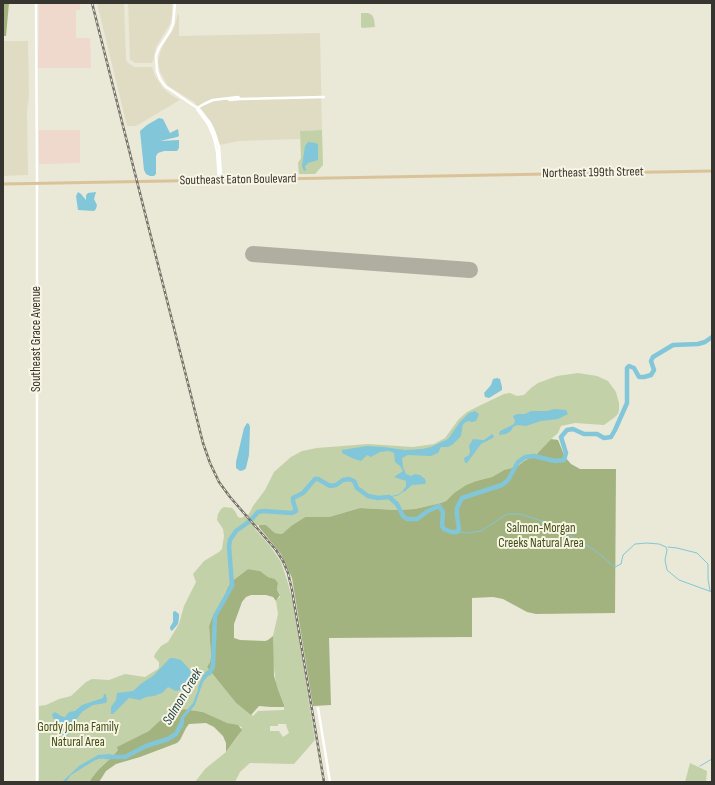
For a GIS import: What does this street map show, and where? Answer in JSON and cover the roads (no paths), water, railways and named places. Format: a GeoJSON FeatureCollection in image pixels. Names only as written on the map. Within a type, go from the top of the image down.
{"type":"FeatureCollection","features":[{"type":"Feature","properties":{"kind":"main road","name":"Northeast 199th Street"},"geometry":{"type":"LineString","coordinates":[[473,176],[712,171]]}},
{"type":"Feature","properties":{"kind":"main road","name":"Southeast Eaton Boulevard"},"geometry":{"type":"LineString","coordinates":[[3,184],[473,176]]}},
{"type":"Feature","properties":{"kind":"street","name":"Southeast Grace Avenue"},"geometry":{"type":"LineString","coordinates":[[36,3],[37,782]]}},
{"type":"Feature","properties":{"kind":"street"},"geometry":{"type":"LineString","coordinates":[[174,3],[173,24],[159,48],[156,56],[156,67],[164,86],[201,111],[208,120],[217,139],[220,154],[221,175],[219,180]]}},
{"type":"Feature","properties":{"kind":"street"},"geometry":{"type":"LineString","coordinates":[[197,109],[210,101],[228,99],[324,96]]}},
{"type":"Feature","properties":{"kind":"street"},"geometry":{"type":"LineString","coordinates":[[318,708],[330,782]]}},
{"type":"Feature","properties":{"kind":"water"},"geometry":{"type":"Polygon","coordinates":[[[159,118],[163,119],[170,133],[178,129],[179,136],[160,141],[179,140],[179,148],[177,151],[164,151],[158,153],[156,156],[156,174],[154,176],[150,176],[146,174],[144,170],[140,131],[159,118]]]}},
{"type":"Feature","properties":{"kind":"water"},"geometry":{"type":"Polygon","coordinates":[[[308,142],[316,143],[318,145],[318,160],[308,163],[305,166],[306,170],[304,171],[302,166],[305,146],[308,142]]]}},
{"type":"Feature","properties":{"kind":"water"},"geometry":{"type":"Polygon","coordinates":[[[78,192],[86,200],[86,195],[88,193],[96,192],[94,199],[97,205],[94,211],[78,210],[76,196],[78,192]]]}},
{"type":"Feature","properties":{"kind":"water"},"geometry":{"type":"Polygon","coordinates":[[[493,379],[500,379],[502,390],[489,398],[485,397],[484,393],[491,385],[493,379]]]}},
{"type":"Feature","properties":{"kind":"water"},"geometry":{"type":"Polygon","coordinates":[[[554,409],[566,410],[568,414],[558,419],[541,421],[526,426],[517,425],[506,434],[499,435],[500,431],[514,424],[515,421],[513,416],[517,414],[554,409]]]}},
{"type":"Feature","properties":{"kind":"water"},"geometry":{"type":"Polygon","coordinates":[[[475,411],[479,414],[476,421],[468,421],[463,424],[461,436],[452,445],[448,447],[441,447],[438,453],[431,456],[408,455],[402,458],[403,467],[406,474],[411,476],[415,474],[420,475],[426,482],[425,484],[412,485],[404,492],[402,492],[406,486],[406,481],[394,477],[403,471],[395,462],[394,453],[389,451],[380,452],[371,457],[367,455],[361,461],[342,453],[342,450],[367,446],[405,450],[431,447],[448,439],[460,422],[469,413],[475,411]]]}},
{"type":"Feature","properties":{"kind":"water"},"geometry":{"type":"Polygon","coordinates":[[[247,423],[250,427],[249,455],[246,468],[240,471],[236,468],[236,462],[244,428],[247,423]]]}},
{"type":"Feature","properties":{"kind":"water"},"geometry":{"type":"Polygon","coordinates":[[[492,434],[494,436],[493,438],[481,444],[467,463],[465,463],[464,458],[469,455],[469,446],[473,439],[484,440],[492,434]]]}},
{"type":"Feature","properties":{"kind":"water"},"geometry":{"type":"Polygon","coordinates":[[[175,611],[179,614],[179,618],[178,624],[172,631],[170,627],[173,622],[173,612],[175,611]]]}},
{"type":"Feature","properties":{"kind":"water"},"geometry":{"type":"Polygon","coordinates":[[[170,658],[181,660],[191,671],[192,675],[186,688],[176,691],[168,687],[162,693],[140,700],[129,698],[113,714],[111,714],[111,707],[116,700],[117,693],[133,691],[153,676],[170,658]]]}},
{"type":"Feature","properties":{"kind":"water"},"geometry":{"type":"Polygon","coordinates":[[[213,670],[211,675],[208,676],[203,682],[195,705],[184,718],[183,729],[180,723],[181,717],[193,703],[203,675],[213,670]]]}},
{"type":"Feature","properties":{"kind":"water"},"geometry":{"type":"Polygon","coordinates":[[[104,694],[106,694],[106,703],[93,705],[83,711],[73,723],[64,740],[60,728],[52,714],[55,712],[65,717],[69,712],[75,711],[82,705],[103,698],[104,694]]]}},
{"type":"Feature","properties":{"kind":"water"},"geometry":{"type":"Polygon","coordinates":[[[98,755],[112,755],[111,758],[98,759],[71,775],[66,782],[62,782],[79,766],[98,755]]]}},
{"type":"Feature","properties":{"kind":"waterway","name":"Salmon Creek"},"geometry":{"type":"LineString","coordinates":[[207,674],[212,669],[213,664],[215,616],[232,586],[229,546],[230,540],[236,531],[250,521],[258,512],[292,513],[296,511],[293,498],[303,493],[315,479],[318,479],[330,486],[349,479],[354,481],[357,488],[368,496],[378,498],[389,497],[397,504],[403,516],[407,519],[417,519],[428,511],[439,506],[443,512],[442,526],[444,529],[451,532],[457,532],[459,529],[457,508],[462,498],[502,485],[508,480],[518,462],[525,457],[534,456],[555,461],[564,460],[566,453],[561,437],[567,430],[573,429],[584,434],[597,434],[604,438],[611,437],[627,403],[627,368],[629,366],[634,368],[639,377],[651,375],[654,370],[651,361],[653,357],[673,345],[698,344],[705,342],[712,337]]}},
{"type":"Feature","properties":{"kind":"waterway","name":"Salmon Creek"},"geometry":{"type":"LineString","coordinates":[[389,497],[398,495],[402,492]]}},
{"type":"Feature","properties":{"kind":"waterway"},"geometry":{"type":"LineString","coordinates":[[457,532],[468,533],[481,531],[507,514],[520,514],[548,523],[593,549],[615,567],[621,564],[623,555],[635,544],[659,544],[666,547],[667,550],[665,560],[667,570],[679,580],[712,592]]}},
{"type":"Feature","properties":{"kind":"waterway"},"geometry":{"type":"LineString","coordinates":[[668,547],[697,553],[708,564],[710,591]]}},
{"type":"Feature","properties":{"kind":"waterway","name":"Salmon Creek"},"geometry":{"type":"LineString","coordinates":[[106,757],[125,757],[146,746],[168,739],[176,734],[182,722]]}},
{"type":"Feature","properties":{"kind":"waterway"},"geometry":{"type":"LineString","coordinates":[[700,766],[712,759]]}},
{"type":"Feature","properties":{"kind":"railway"},"geometry":{"type":"LineString","coordinates":[[92,3],[203,443],[219,482],[230,497],[276,550],[288,573],[324,782]]}},
{"type":"Feature","properties":{"kind":"park label","name":"Salmon-Morgan Creeks Natural Area"},"geometry":{"type":"Point","coordinates":[541,536]}},
{"type":"Feature","properties":{"kind":"park label","name":"Gordy Jolma Family Natural Area"},"geometry":{"type":"Point","coordinates":[78,736]}}]}
